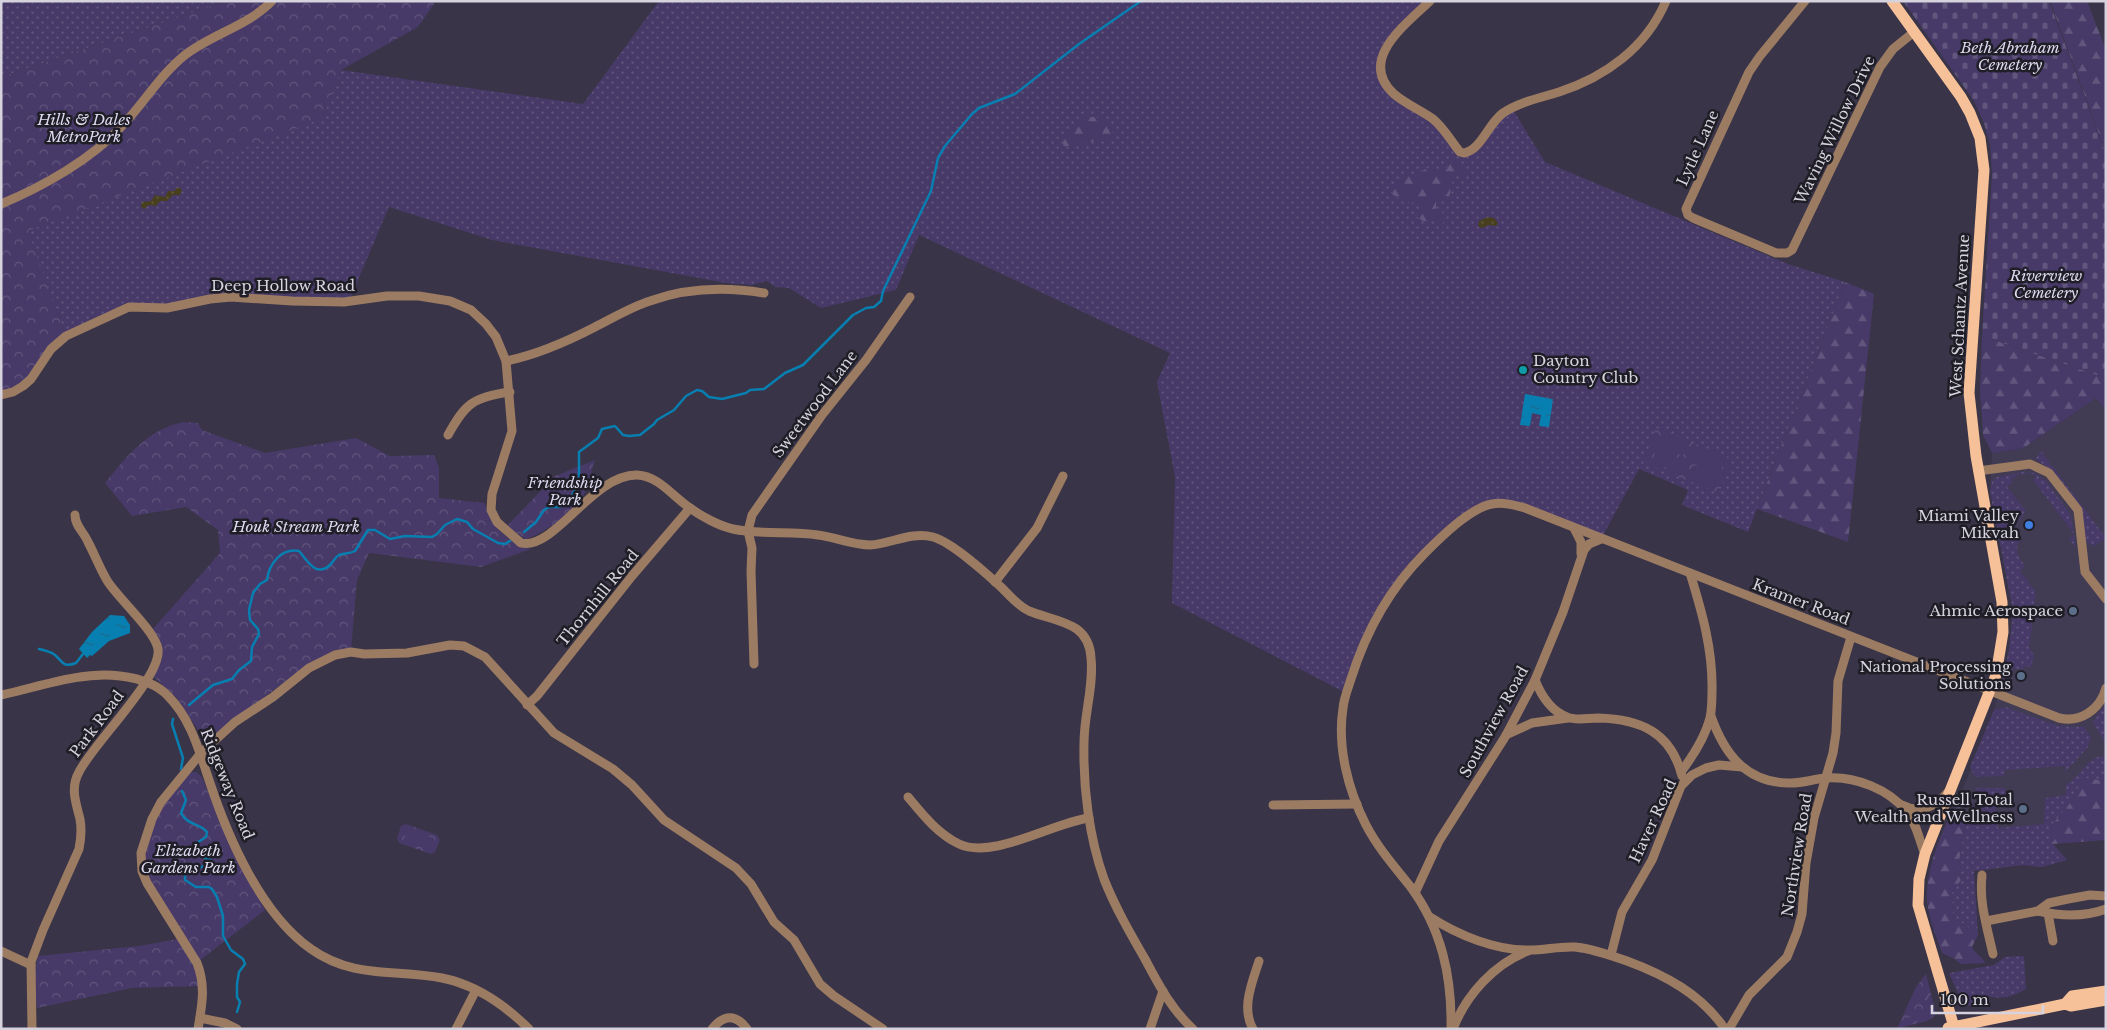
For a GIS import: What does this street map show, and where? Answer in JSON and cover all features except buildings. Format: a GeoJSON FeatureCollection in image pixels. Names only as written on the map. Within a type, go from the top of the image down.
{"type":"FeatureCollection","features":[{"type":"Feature","properties":{"kind":"main road","name":"West Schantz Avenue"},"geometry":{"type":"LineString","coordinates":[[1892,1],[1961,97],[1970,113],[1980,138],[1984,170],[1969,381],[1978,471],[2004,617],[1999,663],[1925,854],[1918,879],[1918,905],[1952,1028]]}},
{"type":"Feature","properties":{"kind":"main road"},"geometry":{"type":"LineString","coordinates":[[2065,1004],[2072,996],[2106,991]]}},
{"type":"Feature","properties":{"kind":"main road"},"geometry":{"type":"LineString","coordinates":[[1952,1028],[2065,1004],[2071,1006],[2106,1000]]}},
{"type":"Feature","properties":{"kind":"street"},"geometry":{"type":"LineString","coordinates":[[1,204],[54,178],[103,144],[122,127],[150,91],[180,60],[210,39],[253,16],[272,1]]}},
{"type":"Feature","properties":{"kind":"street"},"geometry":{"type":"LineString","coordinates":[[1430,1],[1398,32],[1386,47],[1379,63],[1380,76],[1394,94],[1434,120],[1460,152],[1467,153],[1477,146],[1492,122],[1512,108],[1588,81],[1615,66],[1628,55],[1646,33],[1666,1]]}},
{"type":"Feature","properties":{"kind":"street","name":"Lytle Lane"},"geometry":{"type":"LineString","coordinates":[[1792,249],[1787,253],[1776,252],[1693,218],[1688,215],[1686,208],[1749,72],[1805,1]]}},
{"type":"Feature","properties":{"kind":"street","name":"Waving Willow Drive"},"geometry":{"type":"LineString","coordinates":[[1792,249],[1880,67],[1894,49],[1914,32]]}},
{"type":"Feature","properties":{"kind":"street"},"geometry":{"type":"LineString","coordinates":[[506,361],[552,346],[634,307],[663,296],[724,289],[764,293]]}},
{"type":"Feature","properties":{"kind":"street","name":"Deep Hollow Road"},"geometry":{"type":"LineString","coordinates":[[1,395],[13,392],[31,379],[51,349],[66,336],[129,306],[167,308],[210,299],[231,297],[282,301],[344,302],[387,296],[431,297],[461,305],[477,315],[491,329],[501,346],[506,361],[512,431],[490,506],[497,522],[515,538],[526,544],[535,542],[553,530],[607,484],[625,476],[636,475],[653,480],[690,508]]}},
{"type":"Feature","properties":{"kind":"street","name":"Sweetwood Lane"},"geometry":{"type":"LineString","coordinates":[[748,531],[748,524],[757,508],[822,415],[866,360],[910,297]]}},
{"type":"Feature","properties":{"kind":"street"},"geometry":{"type":"LineString","coordinates":[[448,435],[459,415],[469,405],[486,397],[510,392]]}},
{"type":"Feature","properties":{"kind":"street"},"geometry":{"type":"LineString","coordinates":[[1978,471],[2030,464],[2049,473],[2078,510],[2085,572],[2106,600]]}},
{"type":"Feature","properties":{"kind":"street"},"geometry":{"type":"LineString","coordinates":[[995,582],[1036,528],[1063,476]]}},
{"type":"Feature","properties":{"kind":"street","name":"Kramer Road"},"geometry":{"type":"LineString","coordinates":[[1452,1029],[1447,969],[1436,931],[1414,893],[1377,844],[1356,804],[1347,771],[1342,740],[1343,707],[1366,638],[1379,613],[1401,579],[1453,528],[1484,506],[1500,503],[1512,505],[2059,718],[2068,720],[2078,719],[2090,712],[2099,702],[2106,688]]}},
{"type":"Feature","properties":{"kind":"street"},"geometry":{"type":"LineString","coordinates":[[690,508],[728,527],[748,531],[819,535],[866,545],[912,536],[932,537],[951,546],[1024,608],[1073,626],[1086,638],[1092,666],[1084,744],[1089,818],[1097,856],[1113,900],[1162,991],[1180,1016],[1193,1029]]}},
{"type":"Feature","properties":{"kind":"street","name":"Thornhill Road"},"geometry":{"type":"LineString","coordinates":[[527,705],[537,696],[632,576],[690,508]]}},
{"type":"Feature","properties":{"kind":"street","name":"Park Road"},"geometry":{"type":"LineString","coordinates":[[32,1029],[31,965],[43,930],[79,849],[82,830],[74,796],[76,778],[86,761],[119,719],[157,660],[157,647],[144,626],[109,584],[88,541],[75,521],[75,515]]}},
{"type":"Feature","properties":{"kind":"street"},"geometry":{"type":"LineString","coordinates":[[1574,528],[1580,542],[1581,555]]}},
{"type":"Feature","properties":{"kind":"street"},"geometry":{"type":"LineString","coordinates":[[748,531],[752,548],[754,664]]}},
{"type":"Feature","properties":{"kind":"street"},"geometry":{"type":"LineString","coordinates":[[1581,555],[1589,544],[1601,539]]}},
{"type":"Feature","properties":{"kind":"street","name":"Southview Road"},"geometry":{"type":"LineString","coordinates":[[1414,893],[1433,852],[1452,818],[1506,735],[1535,680],[1563,612],[1581,555]]}},
{"type":"Feature","properties":{"kind":"street","name":"Haver Road"},"geometry":{"type":"LineString","coordinates":[[1681,772],[1704,735],[1711,716],[1710,656],[1702,613],[1690,573]]}},
{"type":"Feature","properties":{"kind":"street","name":"Northview Road"},"geometry":{"type":"LineString","coordinates":[[1729,1029],[1749,995],[1779,966],[1794,942],[1801,916],[1810,842],[1833,753],[1836,733],[1838,681],[1851,636]]}},
{"type":"Feature","properties":{"kind":"street"},"geometry":{"type":"LineString","coordinates":[[198,1029],[204,987],[200,969],[147,883],[140,864],[143,843],[161,802],[201,753],[235,722],[273,697],[303,672],[319,662],[344,652],[397,654],[422,652],[450,645],[464,646],[485,657],[554,733],[613,769],[664,820],[736,868],[752,884],[774,922],[794,940],[820,984],[834,996],[883,1029]]}},
{"type":"Feature","properties":{"kind":"street","name":"Ridgeway Road"},"geometry":{"type":"LineString","coordinates":[[1,695],[72,678],[102,675],[144,681],[158,688],[177,706],[193,734],[214,795],[238,851],[273,913],[297,939],[326,958],[352,969],[444,978],[476,990],[505,1007],[529,1029]]}},
{"type":"Feature","properties":{"kind":"street"},"geometry":{"type":"LineString","coordinates":[[1535,680],[1542,695],[1549,704],[1559,713],[1569,718]]}},
{"type":"Feature","properties":{"kind":"street"},"geometry":{"type":"LineString","coordinates":[[1711,716],[1721,741],[1730,755],[1742,767],[1764,779],[1776,782],[1800,783],[1825,778],[1854,780],[1880,790],[1899,804],[1912,819],[1925,854]]}},
{"type":"Feature","properties":{"kind":"street"},"geometry":{"type":"LineString","coordinates":[[1506,735],[1532,724],[1569,718],[1622,721],[1648,728],[1656,732],[1671,749],[1681,772],[1683,784]]}},
{"type":"Feature","properties":{"kind":"street","name":"Haver Road"},"geometry":{"type":"LineString","coordinates":[[1611,955],[1622,912],[1652,860],[1670,811],[1683,784],[1692,775],[1706,768],[1719,765],[1742,767]]}},
{"type":"Feature","properties":{"kind":"street"},"geometry":{"type":"LineString","coordinates":[[1899,804],[1914,809],[1931,807],[1945,796],[1952,786]]}},
{"type":"Feature","properties":{"kind":"street"},"geometry":{"type":"LineString","coordinates":[[908,798],[923,815],[950,838],[966,847],[985,848],[1008,844],[1065,822],[1089,818]]}},
{"type":"Feature","properties":{"kind":"street"},"geometry":{"type":"LineString","coordinates":[[1273,805],[1356,804]]}},
{"type":"Feature","properties":{"kind":"street"},"geometry":{"type":"LineString","coordinates":[[1982,875],[1980,893],[1993,954]]}},
{"type":"Feature","properties":{"kind":"street"},"geometry":{"type":"LineString","coordinates":[[2038,911],[2049,903],[2090,895],[2106,896]]}},
{"type":"Feature","properties":{"kind":"street"},"geometry":{"type":"LineString","coordinates":[[1986,921],[2038,911],[2075,915],[2106,909]]}},
{"type":"Feature","properties":{"kind":"street"},"geometry":{"type":"LineString","coordinates":[[2048,913],[2054,941]]}},
{"type":"Feature","properties":{"kind":"street"},"geometry":{"type":"LineString","coordinates":[[1428,916],[1444,926],[1476,939],[1531,950]]}},
{"type":"Feature","properties":{"kind":"street"},"geometry":{"type":"LineString","coordinates":[[1452,1029],[1468,1000],[1490,974],[1519,954],[1531,950],[1559,946],[1576,947],[1611,955],[1650,970],[1681,986],[1705,1006],[1725,1029]]}},
{"type":"Feature","properties":{"kind":"street"},"geometry":{"type":"LineString","coordinates":[[1,951],[31,965]]}},
{"type":"Feature","properties":{"kind":"street"},"geometry":{"type":"LineString","coordinates":[[1253,1029],[1247,1005],[1259,962]]}},
{"type":"Feature","properties":{"kind":"street"},"geometry":{"type":"LineString","coordinates":[[456,1029],[476,990]]}},
{"type":"Feature","properties":{"kind":"street"},"geometry":{"type":"LineString","coordinates":[[1150,1029],[1162,991]]}},
{"type":"Feature","properties":{"kind":"street"},"geometry":{"type":"LineString","coordinates":[[200,1018],[237,1029]]}},
{"type":"Feature","properties":{"kind":"street"},"geometry":{"type":"LineString","coordinates":[[712,1029],[722,1020],[733,1018],[738,1019],[747,1029]]}},
{"type":"Feature","properties":{"kind":"shaded area"},"geometry":{"type":"Polygon","coordinates":[[[2096,398],[2106,411],[2106,781],[2068,806],[2050,827],[2053,844],[2067,860],[2042,867],[2023,865],[1992,868],[1958,867],[1967,815],[1958,801],[1994,710],[2009,650],[2013,611],[1990,491],[1992,453],[2022,449],[2096,398]]]}},
{"type":"Feature","properties":{"kind":"green space"},"geometry":{"type":"Polygon","coordinates":[[[1,1],[227,1],[1,77],[1,1]]]}},
{"type":"Feature","properties":{"kind":"green space","name":"Hills & Dales MetroPark"},"geometry":{"type":"Polygon","coordinates":[[[227,1],[436,1],[418,27],[341,70],[323,118],[28,231],[66,336],[31,379],[1,395],[1,77],[227,1]]]}},
{"type":"Feature","properties":{"kind":"green space","name":"Dayton Country Club"},"geometry":{"type":"Polygon","coordinates":[[[659,1],[1430,1],[1387,47],[1382,79],[1427,115],[1464,153],[1512,108],[1545,162],[1788,264],[1845,282],[1748,532],[1682,505],[1688,490],[1639,469],[1601,539],[1525,508],[1492,504],[1436,543],[1379,613],[1346,693],[1172,603],[1175,477],[1157,382],[1170,353],[919,235],[896,290],[821,308],[789,288],[775,287],[767,281],[752,285],[726,283],[492,240],[389,207],[349,301],[263,300],[143,306],[66,336],[27,231],[322,118],[341,70],[583,104],[659,1]]]}},
{"type":"Feature","properties":{"kind":"green space"},"geometry":{"type":"Polygon","coordinates":[[[1903,1],[2049,1],[2106,154],[2106,378],[1982,336],[1992,174],[1990,145],[1984,123],[1974,101],[1903,1]]]}},
{"type":"Feature","properties":{"kind":"green space"},"geometry":{"type":"Polygon","coordinates":[[[2050,1],[2087,1],[2106,50],[2106,153],[2050,1]]]}},
{"type":"Feature","properties":{"kind":"green space"},"geometry":{"type":"Polygon","coordinates":[[[1082,116],[1104,118],[1116,137],[1064,147],[1062,140],[1082,116]]]}},
{"type":"Feature","properties":{"kind":"green space"},"geometry":{"type":"Polygon","coordinates":[[[1453,161],[1465,168],[1467,174],[1454,174],[1449,198],[1436,202],[1436,209],[1446,215],[1442,225],[1430,218],[1426,223],[1417,217],[1421,203],[1404,202],[1392,194],[1395,181],[1429,168],[1444,171],[1453,161]]]}},
{"type":"Feature","properties":{"kind":"green space"},"geometry":{"type":"Polygon","coordinates":[[[1845,282],[1874,294],[1848,542],[1757,509],[1845,282]]]}},
{"type":"Feature","properties":{"kind":"green space"},"geometry":{"type":"Polygon","coordinates":[[[1982,336],[2106,378],[2106,411],[2096,398],[2022,449],[1992,453],[1983,435],[1980,391],[1982,336]]]}},
{"type":"Feature","properties":{"kind":"green space","name":"Houk Stream Park"},"geometry":{"type":"Polygon","coordinates":[[[183,422],[198,423],[202,430],[265,453],[356,438],[390,456],[434,455],[439,468],[439,498],[485,503],[491,518],[508,539],[531,549],[481,567],[369,553],[357,580],[351,650],[307,665],[213,736],[206,738],[198,730],[176,697],[153,675],[159,662],[152,630],[220,553],[218,530],[186,507],[132,516],[105,483],[139,445],[159,431],[183,422]]]}},
{"type":"Feature","properties":{"kind":"green space"},"geometry":{"type":"Polygon","coordinates":[[[1656,428],[1733,459],[1719,493],[1643,463],[1656,428]]]}},
{"type":"Feature","properties":{"kind":"green space"},"geometry":{"type":"Polygon","coordinates":[[[1662,435],[1687,445],[1683,456],[1658,446],[1662,435]]]}},
{"type":"Feature","properties":{"kind":"green space"},"geometry":{"type":"Polygon","coordinates":[[[1656,450],[1681,460],[1677,472],[1652,462],[1656,450]]]}},
{"type":"Feature","properties":{"kind":"green space"},"geometry":{"type":"Polygon","coordinates":[[[1700,450],[1725,460],[1720,472],[1695,462],[1700,450]]]}},
{"type":"Feature","properties":{"kind":"green space"},"geometry":{"type":"Polygon","coordinates":[[[2041,451],[2106,538],[2094,546],[2086,542],[2085,527],[2078,505],[2051,470],[2036,458],[2041,451]]]}},
{"type":"Feature","properties":{"kind":"green space","name":"Friendship Park"},"geometry":{"type":"Polygon","coordinates":[[[595,460],[587,487],[580,502],[563,518],[531,538],[525,539],[507,526],[555,476],[595,460]]]}},
{"type":"Feature","properties":{"kind":"green space"},"geometry":{"type":"Polygon","coordinates":[[[1694,465],[1719,475],[1714,486],[1689,477],[1694,465]]]}},
{"type":"Feature","properties":{"kind":"green space"},"geometry":{"type":"Polygon","coordinates":[[[2022,472],[2034,473],[2045,480],[2071,516],[2074,534],[2033,480],[2036,476],[2027,473],[2022,475],[2020,473],[2011,480],[2012,483],[2007,487],[2026,511],[2015,526],[2020,540],[2017,547],[2018,553],[2025,566],[2020,571],[2036,592],[2029,648],[2034,655],[2031,668],[2025,666],[2022,670],[2013,668],[2008,679],[2003,679],[2009,650],[2013,611],[1990,491],[1992,482],[1997,477],[2022,472]]]}},
{"type":"Feature","properties":{"kind":"green space"},"geometry":{"type":"Polygon","coordinates":[[[2074,534],[2076,548],[2069,539],[2074,534]]]}},
{"type":"Feature","properties":{"kind":"green space"},"geometry":{"type":"Polygon","coordinates":[[[2106,703],[2106,745],[2093,722],[2106,703]]]}},
{"type":"Feature","properties":{"kind":"green space"},"geometry":{"type":"Polygon","coordinates":[[[2006,707],[2058,726],[2084,727],[2091,737],[2088,747],[2065,772],[2065,766],[2005,770],[2004,776],[1975,777],[1970,767],[1994,710],[2006,707]]]}},
{"type":"Feature","properties":{"kind":"green space"},"geometry":{"type":"Polygon","coordinates":[[[2100,756],[2106,757],[2106,781],[2084,778],[2068,806],[2050,827],[2053,844],[2067,860],[2042,867],[2023,865],[1974,871],[1978,935],[1953,916],[1952,893],[1961,880],[1958,867],[1967,815],[1979,800],[1979,793],[1975,788],[2005,788],[2005,795],[1999,796],[1999,806],[1996,807],[1998,828],[2044,824],[2045,798],[2066,795],[2066,785],[2090,762],[2100,756]]]}},
{"type":"Feature","properties":{"kind":"green space","name":"Elizabeth Gardens Park"},"geometry":{"type":"Polygon","coordinates":[[[191,772],[196,772],[202,777],[231,848],[265,910],[199,961],[152,887],[143,865],[147,840],[165,800],[191,772]]]}},
{"type":"Feature","properties":{"kind":"green space"},"geometry":{"type":"Polygon","coordinates":[[[2084,778],[2106,781],[2106,840],[2053,844],[2050,827],[2068,806],[2084,778]]]}},
{"type":"Feature","properties":{"kind":"green space"},"geometry":{"type":"Polygon","coordinates":[[[1958,801],[1967,815],[1958,867],[1961,880],[1952,893],[1953,916],[1978,935],[1972,947],[1985,963],[1961,964],[1942,953],[1932,926],[1928,908],[1928,882],[1935,853],[1958,801]]]}},
{"type":"Feature","properties":{"kind":"green space"},"geometry":{"type":"Polygon","coordinates":[[[406,824],[437,835],[440,840],[435,852],[431,854],[399,843],[397,838],[401,826],[406,824]]]}},
{"type":"Feature","properties":{"kind":"green space"},"geometry":{"type":"Polygon","coordinates":[[[408,829],[433,838],[429,849],[404,840],[408,829]]]}},
{"type":"Feature","properties":{"kind":"green space"},"geometry":{"type":"Polygon","coordinates":[[[178,939],[191,961],[200,986],[132,988],[37,1008],[34,974],[38,956],[139,946],[178,939]]]}},
{"type":"Feature","properties":{"kind":"green space"},"geometry":{"type":"Polygon","coordinates":[[[2024,956],[2026,989],[2008,997],[1988,996],[1970,1006],[1962,1002],[1949,973],[1994,965],[2005,957],[2024,956]]]}},
{"type":"Feature","properties":{"kind":"green space"},"geometry":{"type":"Polygon","coordinates":[[[1926,974],[1936,1014],[1931,1019],[1897,1029],[1916,987],[1926,974]]]}},
{"type":"Feature","properties":{"kind":"green space"},"geometry":{"type":"Polygon","coordinates":[[[1924,997],[1931,998],[1934,1006],[1932,1016],[1928,1020],[1917,1024],[1903,1025],[1910,1016],[1915,1015],[1915,1020],[1919,1022],[1927,1016],[1930,1012],[1930,1006],[1924,997]]]}},
{"type":"Feature","properties":{"kind":"sand"},"geometry":{"type":"Polygon","coordinates":[[[178,187],[182,190],[180,195],[173,195],[167,201],[160,201],[156,206],[149,205],[144,209],[141,207],[142,202],[151,201],[155,195],[165,197],[168,191],[174,191],[178,187]]]}},
{"type":"Feature","properties":{"kind":"sand"},"geometry":{"type":"Polygon","coordinates":[[[1488,217],[1494,218],[1498,223],[1496,226],[1489,225],[1482,228],[1478,226],[1479,221],[1488,217]]]}},
{"type":"Feature","properties":{"kind":"water"},"geometry":{"type":"Polygon","coordinates":[[[1525,394],[1553,399],[1549,427],[1539,426],[1541,415],[1532,413],[1530,426],[1520,425],[1525,394]]]}},
{"type":"Feature","properties":{"kind":"water"},"geometry":{"type":"Polygon","coordinates":[[[110,615],[124,616],[130,625],[130,633],[109,641],[87,658],[79,649],[92,632],[110,615]]]}},
{"type":"Feature","properties":{"kind":"waterway"},"geometry":{"type":"LineString","coordinates":[[524,532],[536,522],[544,510],[549,507],[560,507],[570,501],[579,479],[579,452],[598,438],[602,429],[615,426],[623,435],[640,435],[657,420],[674,410],[686,396],[697,390],[702,391],[709,397],[722,399],[746,393],[750,390],[764,389],[785,373],[803,365],[853,315],[866,308],[874,307],[881,301],[883,291],[931,191],[938,158],[945,146],[972,114],[979,108],[1015,94],[1079,44],[1141,1]]}},
{"type":"Feature","properties":{"kind":"waterway"},"geometry":{"type":"LineString","coordinates":[[189,705],[213,685],[232,679],[239,670],[251,661],[252,647],[259,634],[258,629],[250,620],[249,610],[253,593],[260,584],[267,580],[270,568],[281,555],[287,552],[299,551],[312,566],[321,570],[331,564],[339,555],[355,551],[368,530],[375,530],[390,539],[405,536],[432,537],[445,525],[457,519],[467,522],[473,529],[498,543],[505,544],[510,541]]}},
{"type":"Feature","properties":{"kind":"waterway"},"geometry":{"type":"LineString","coordinates":[[39,649],[53,654],[66,665],[76,663],[83,654]]}},
{"type":"Feature","properties":{"kind":"waterway"},"geometry":{"type":"LineString","coordinates":[[173,719],[172,724],[183,758],[181,769]]}},
{"type":"Feature","properties":{"kind":"waterway"},"geometry":{"type":"LineString","coordinates":[[182,791],[186,800],[181,813],[186,820],[207,832],[206,837],[195,844],[196,851],[213,862],[213,865],[185,870],[185,880],[196,887],[209,887],[212,889],[217,897],[223,916],[223,936],[231,950],[243,959],[245,964],[239,972],[237,997],[240,1002],[237,1012]]}},
{"type":"Feature","properties":{"kind":"place","name":"Dayton Country Club"},"geometry":{"type":"Point","coordinates":[1523,370]}},
{"type":"Feature","properties":{"kind":"place","name":"Miami Valley Mikvah"},"geometry":{"type":"Point","coordinates":[2029,525]}},
{"type":"Feature","properties":{"kind":"place","name":"Ahmic Aerospace"},"geometry":{"type":"Point","coordinates":[2073,611]}},
{"type":"Feature","properties":{"kind":"place","name":"National Processing Solutions"},"geometry":{"type":"Point","coordinates":[2021,676]}},
{"type":"Feature","properties":{"kind":"place","name":"Russell Total Wealth and Wellness"},"geometry":{"type":"Point","coordinates":[2023,809]}},
{"type":"Feature","properties":{"kind":"park label","name":"Beth Abraham Cemetery"},"geometry":{"type":"Point","coordinates":[2010,56]}},
{"type":"Feature","properties":{"kind":"park label","name":"Riverview Cemetery"},"geometry":{"type":"Point","coordinates":[2046,284]}}]}
